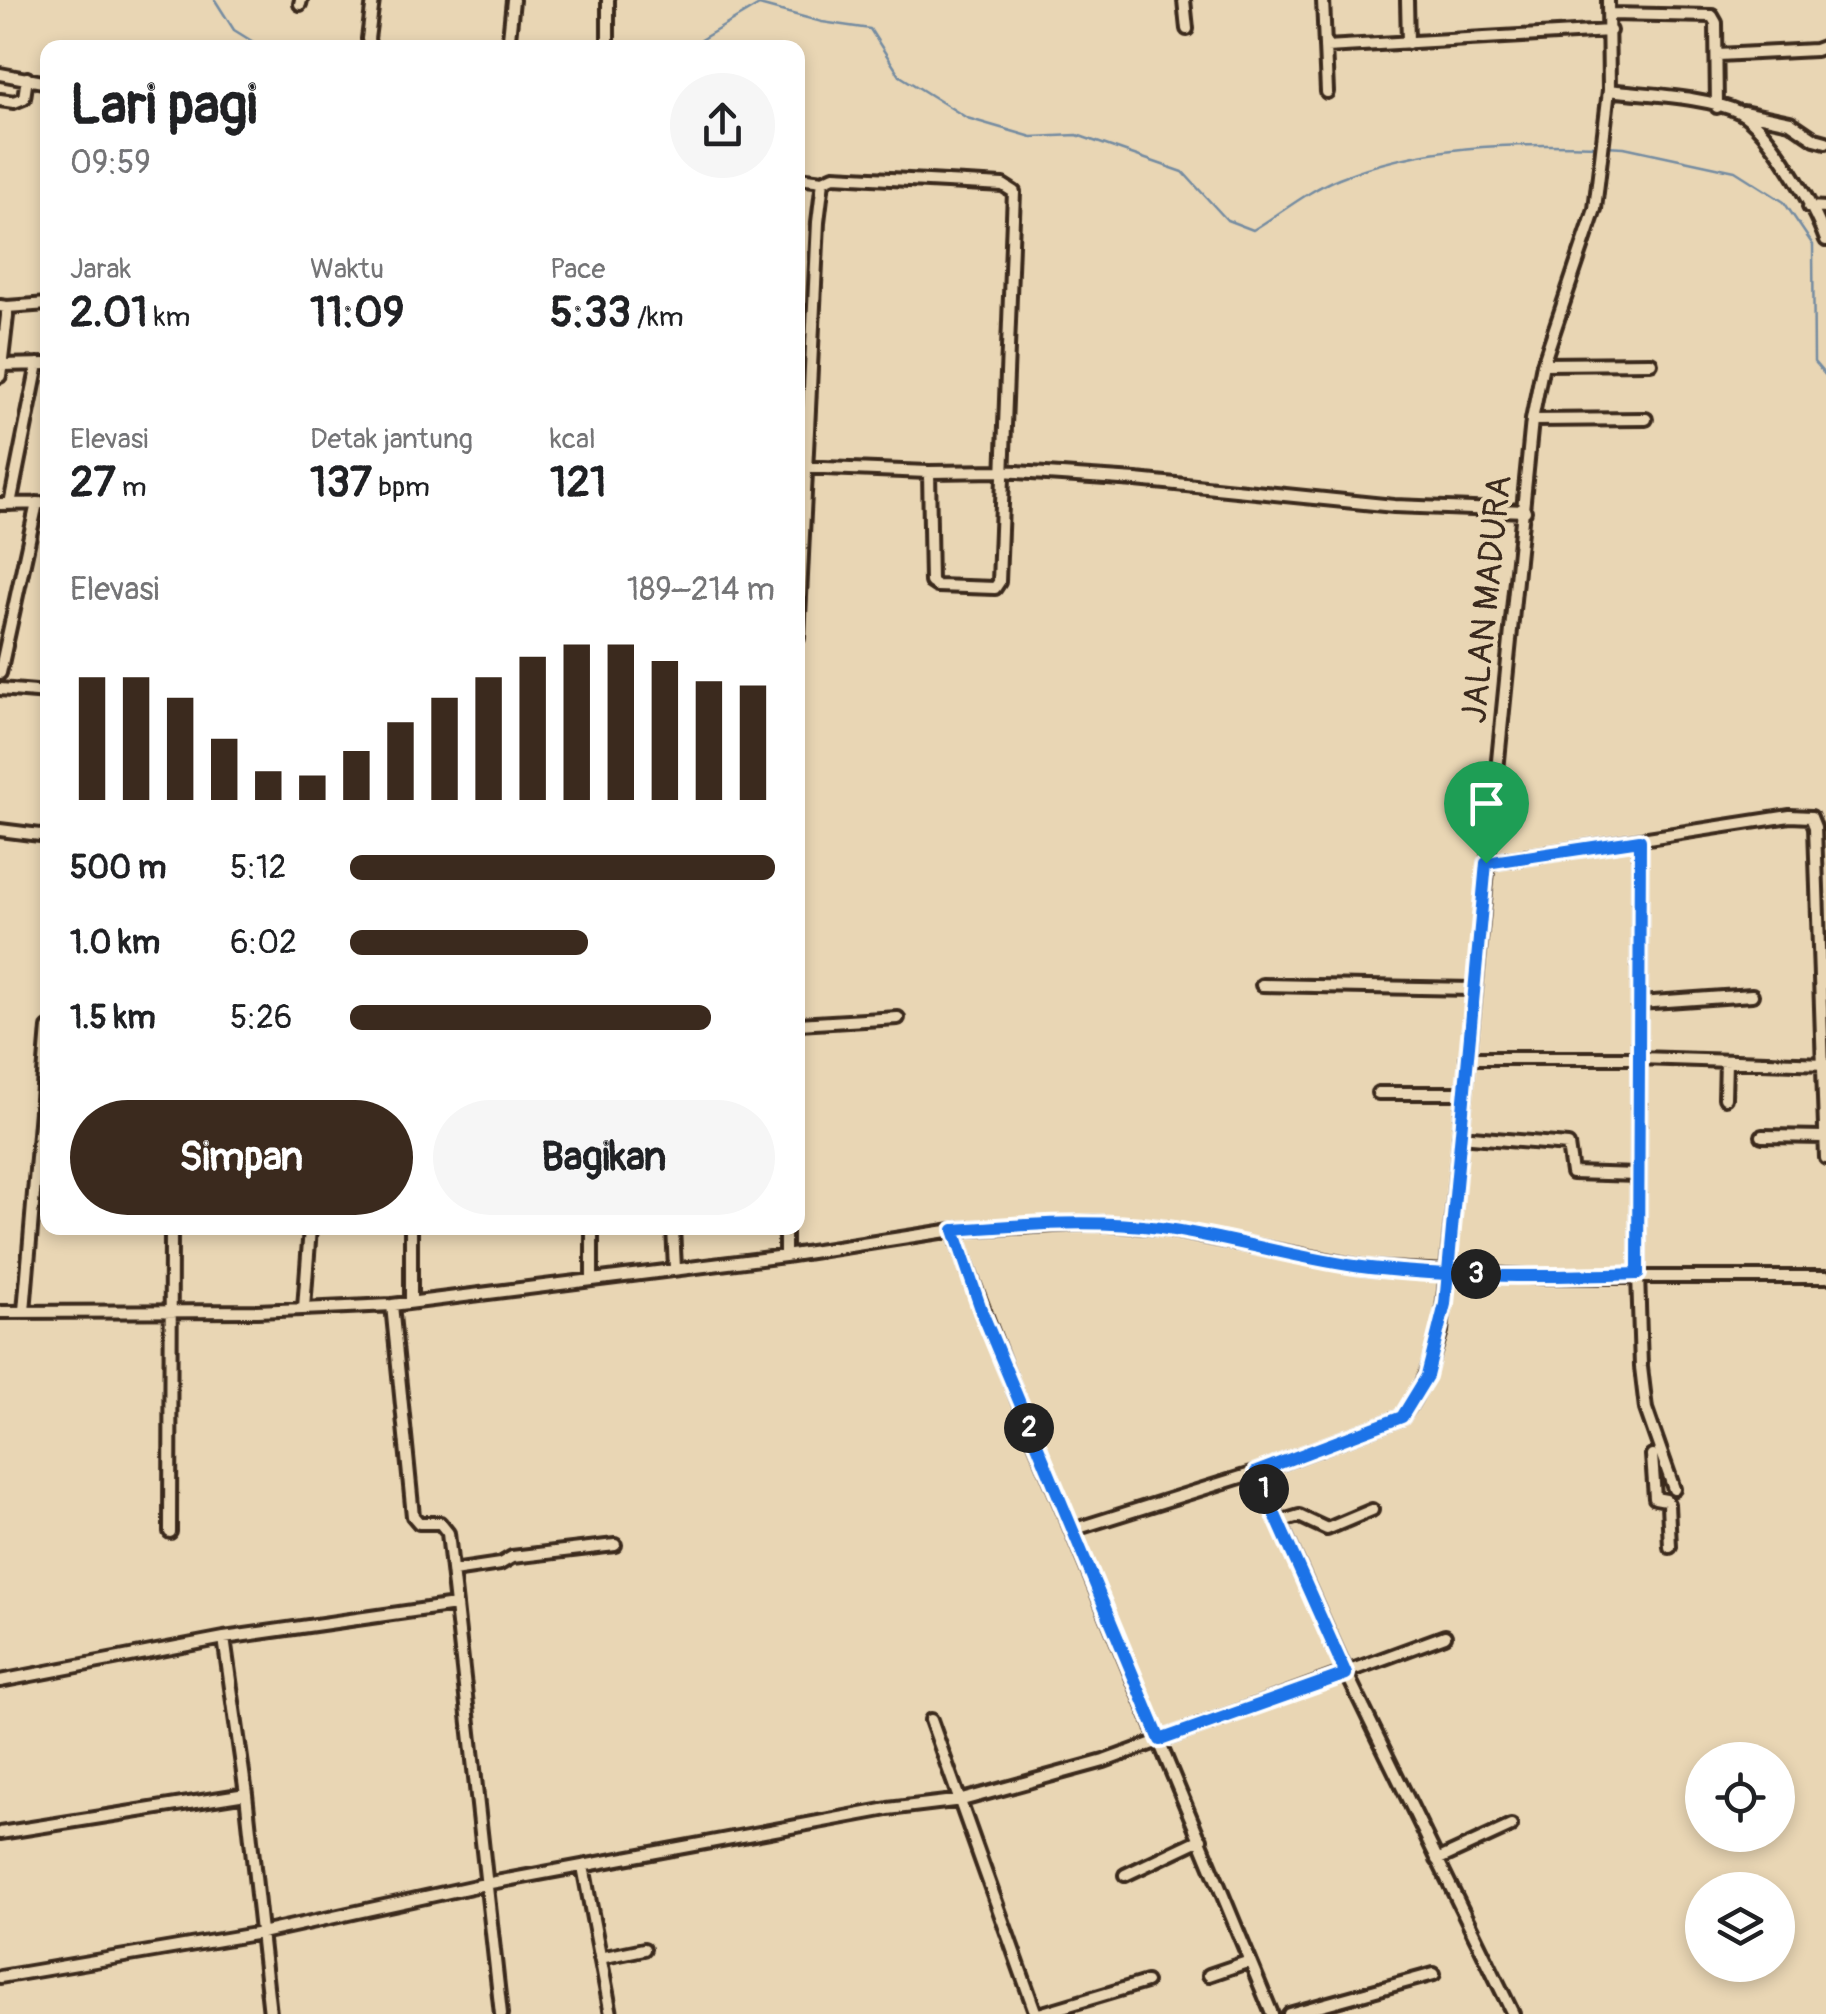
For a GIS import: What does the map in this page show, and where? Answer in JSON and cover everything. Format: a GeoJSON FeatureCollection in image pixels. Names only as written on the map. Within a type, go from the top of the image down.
{"type":"FeatureCollection","features":[{"type":"Feature","properties":{"kind":"street"},"geometry":{"type":"LineString","coordinates":[[370,40],[373,0]]}},
{"type":"Feature","properties":{"kind":"street"},"geometry":{"type":"LineString","coordinates":[[509,40],[512,0]]}},
{"type":"Feature","properties":{"kind":"street"},"geometry":{"type":"LineString","coordinates":[[608,0],[608,40]]}},
{"type":"Feature","properties":{"kind":"street"},"geometry":{"type":"LineString","coordinates":[[1184,0],[1187,29]]}},
{"type":"Feature","properties":{"kind":"street"},"geometry":{"type":"LineString","coordinates":[[1323,0],[1326,92]]}},
{"type":"Feature","properties":{"kind":"street"},"geometry":{"type":"LineString","coordinates":[[1408,0],[1408,42]]}},
{"type":"Feature","properties":{"kind":"street","name":"JALAN MADURA"},"geometry":{"type":"LineString","coordinates":[[1072,1530],[1256,1472],[1402,1417],[1427,1376],[1441,1331],[1448,1273],[1473,988],[1509,628],[1526,511],[1532,420],[1543,364],[1595,209],[1606,127],[1608,0]]}},
{"type":"Feature","properties":{"kind":"street"},"geometry":{"type":"LineString","coordinates":[[1670,0],[1670,14]]}},
{"type":"Feature","properties":{"kind":"street"},"geometry":{"type":"LineString","coordinates":[[1609,14],[1712,16],[1716,22],[1718,55],[1717,106]]}},
{"type":"Feature","properties":{"kind":"street"},"geometry":{"type":"LineString","coordinates":[[1326,47],[1610,30]]}},
{"type":"Feature","properties":{"kind":"street"},"geometry":{"type":"LineString","coordinates":[[1718,55],[1822,50]]}},
{"type":"Feature","properties":{"kind":"street"},"geometry":{"type":"LineString","coordinates":[[0,74],[40,81]]}},
{"type":"Feature","properties":{"kind":"street"},"geometry":{"type":"LineString","coordinates":[[0,100],[14,102],[24,98],[27,78]]}},
{"type":"Feature","properties":{"kind":"street"},"geometry":{"type":"LineString","coordinates":[[1608,90],[1717,106],[1790,122],[1826,142]]}},
{"type":"Feature","properties":{"kind":"street"},"geometry":{"type":"LineString","coordinates":[[1737,111],[1762,133],[1826,240]]}},
{"type":"Feature","properties":{"kind":"street"},"geometry":{"type":"LineString","coordinates":[[805,179],[823,182],[848,175],[1003,186],[1014,192],[999,582],[992,588],[936,586],[931,582],[929,472]]}},
{"type":"Feature","properties":{"kind":"street"},"geometry":{"type":"LineString","coordinates":[[805,428],[823,182]]}},
{"type":"Feature","properties":{"kind":"street"},"geometry":{"type":"LineString","coordinates":[[1809,207],[1826,208]]}},
{"type":"Feature","properties":{"kind":"street"},"geometry":{"type":"LineString","coordinates":[[40,304],[4,306],[1,368],[40,364]]}},
{"type":"Feature","properties":{"kind":"street"},"geometry":{"type":"LineString","coordinates":[[805,311],[814,312]]}},
{"type":"Feature","properties":{"kind":"street"},"geometry":{"type":"LineString","coordinates":[[1543,364],[1651,364]]}},
{"type":"Feature","properties":{"kind":"street"},"geometry":{"type":"LineString","coordinates":[[40,375],[5,504],[40,503]]}},
{"type":"Feature","properties":{"kind":"street"},"geometry":{"type":"LineString","coordinates":[[1532,420],[1646,419]]}},
{"type":"Feature","properties":{"kind":"street"},"geometry":{"type":"LineString","coordinates":[[805,467],[1002,471],[1394,506],[1526,511]]}},
{"type":"Feature","properties":{"kind":"street"},"geometry":{"type":"LineString","coordinates":[[0,673],[40,511]]}},
{"type":"Feature","properties":{"kind":"street"},"geometry":{"type":"LineString","coordinates":[[0,689],[40,692]]}},
{"type":"Feature","properties":{"kind":"street"},"geometry":{"type":"LineString","coordinates":[[1486,863],[1790,816],[1811,817],[1815,827],[1825,1030],[1826,1158]]}},
{"type":"Feature","properties":{"kind":"street"},"geometry":{"type":"LineString","coordinates":[[0,830],[40,835]]}},
{"type":"Feature","properties":{"kind":"street"},"geometry":{"type":"LineString","coordinates":[[1640,840],[1641,1368],[1646,1409],[1674,1489]]}},
{"type":"Feature","properties":{"kind":"street"},"geometry":{"type":"LineString","coordinates":[[1262,985],[1473,988]]}},
{"type":"Feature","properties":{"kind":"street"},"geometry":{"type":"LineString","coordinates":[[1639,1003],[1752,994]]}},
{"type":"Feature","properties":{"kind":"street"},"geometry":{"type":"LineString","coordinates":[[805,1024],[898,1018]]}},
{"type":"Feature","properties":{"kind":"street"},"geometry":{"type":"LineString","coordinates":[[1467,1058],[1826,1064]]}},
{"type":"Feature","properties":{"kind":"street"},"geometry":{"type":"LineString","coordinates":[[1725,1098],[1726,1061]]}},
{"type":"Feature","properties":{"kind":"street"},"geometry":{"type":"LineString","coordinates":[[1378,1092],[1464,1093]]}},
{"type":"Feature","properties":{"kind":"street"},"geometry":{"type":"LineString","coordinates":[[1460,1136],[1568,1145],[1572,1173],[1638,1176]]}},
{"type":"Feature","properties":{"kind":"street"},"geometry":{"type":"LineString","coordinates":[[1762,1136],[1824,1137]]}},
{"type":"Feature","properties":{"kind":"street"},"geometry":{"type":"LineString","coordinates":[[24,1311],[40,1165]]}},
{"type":"Feature","properties":{"kind":"street"},"geometry":{"type":"LineString","coordinates":[[0,1312],[392,1306],[785,1256],[954,1230],[1093,1223],[1160,1228],[1368,1268],[1546,1277],[1826,1277]]}},
{"type":"Feature","properties":{"kind":"street"},"geometry":{"type":"LineString","coordinates":[[954,1230],[982,1312],[1272,2014]]}},
{"type":"Feature","properties":{"kind":"street"},"geometry":{"type":"LineString","coordinates":[[170,1532],[171,1235]]}},
{"type":"Feature","properties":{"kind":"street"},"geometry":{"type":"LineString","coordinates":[[304,1308],[309,1235]]}},
{"type":"Feature","properties":{"kind":"street"},"geometry":{"type":"LineString","coordinates":[[410,1235],[411,1302]]}},
{"type":"Feature","properties":{"kind":"street"},"geometry":{"type":"LineString","coordinates":[[592,1235],[592,1280]]}},
{"type":"Feature","properties":{"kind":"street"},"geometry":{"type":"LineString","coordinates":[[673,1235],[675,1268]]}},
{"type":"Feature","properties":{"kind":"street"},"geometry":{"type":"LineString","coordinates":[[785,1235],[785,1256]]}},
{"type":"Feature","properties":{"kind":"street"},"geometry":{"type":"LineString","coordinates":[[392,1306],[413,1516],[419,1523],[438,1522],[444,1526],[453,1571],[500,2014]]}},
{"type":"Feature","properties":{"kind":"street"},"geometry":{"type":"LineString","coordinates":[[1652,1455],[1655,1498],[1667,1500],[1668,1504],[1670,1547]]}},
{"type":"Feature","properties":{"kind":"street"},"geometry":{"type":"LineString","coordinates":[[1256,1472],[1346,1674],[1512,2014]]}},
{"type":"Feature","properties":{"kind":"street"},"geometry":{"type":"LineString","coordinates":[[1279,1522],[1299,1516],[1327,1529],[1372,1510]]}},
{"type":"Feature","properties":{"kind":"street"},"geometry":{"type":"LineString","coordinates":[[453,1571],[500,1564],[512,1557],[615,1545]]}},
{"type":"Feature","properties":{"kind":"street"},"geometry":{"type":"LineString","coordinates":[[0,1681],[224,1638],[455,1605]]}},
{"type":"Feature","properties":{"kind":"street"},"geometry":{"type":"LineString","coordinates":[[0,1977],[261,1933],[486,1884],[888,1809],[962,1800],[1067,1772],[1446,1636]]}},
{"type":"Feature","properties":{"kind":"street"},"geometry":{"type":"LineString","coordinates":[[224,1638],[270,2014]]}},
{"type":"Feature","properties":{"kind":"street"},"geometry":{"type":"LineString","coordinates":[[932,1720],[1038,2014],[1146,1982]]}},
{"type":"Feature","properties":{"kind":"street"},"geometry":{"type":"LineString","coordinates":[[0,1833],[246,1794]]}},
{"type":"Feature","properties":{"kind":"street"},"geometry":{"type":"LineString","coordinates":[[1437,1860],[1511,1826]]}},
{"type":"Feature","properties":{"kind":"street"},"geometry":{"type":"LineString","coordinates":[[1124,1875],[1201,1839]]}},
{"type":"Feature","properties":{"kind":"street"},"geometry":{"type":"LineString","coordinates":[[583,1866],[611,2014]]}},
{"type":"Feature","properties":{"kind":"street"},"geometry":{"type":"LineString","coordinates":[[600,1958],[644,1949]]}},
{"type":"Feature","properties":{"kind":"street"},"geometry":{"type":"LineString","coordinates":[[1209,1975],[1250,1961]]}},
{"type":"Feature","properties":{"kind":"street"},"geometry":{"type":"LineString","coordinates":[[1289,2014],[1434,1974]]}},
{"type":"Feature","properties":{"kind":"waterway"},"geometry":{"type":"LineString","coordinates":[[215,0],[234,30],[250,40]]}},
{"type":"Feature","properties":{"kind":"waterway"},"geometry":{"type":"LineString","coordinates":[[700,40],[759,5],[822,22],[870,29],[900,76],[967,118],[1032,137],[1077,135],[1183,172],[1227,220],[1253,230],[1328,183],[1402,159],[1466,148],[1597,146]]}},
{"type":"Feature","properties":{"kind":"waterway"},"geometry":{"type":"LineString","coordinates":[[1605,146],[1735,171],[1784,202],[1813,245],[1814,362],[1826,376]]}},
{"type":"Feature","properties":{"kind":"route"},"geometry":{"type":"LineString","coordinates":[[1486,863],[1473,988],[1464,1093],[1448,1273],[1445,1304],[1427,1376],[1402,1417],[1256,1472],[1346,1674],[1160,1740],[982,1312],[954,1230],[1093,1223],[1160,1228],[1368,1268],[1448,1273],[1546,1277],[1638,1274],[1640,840],[1486,863]]}}]}
